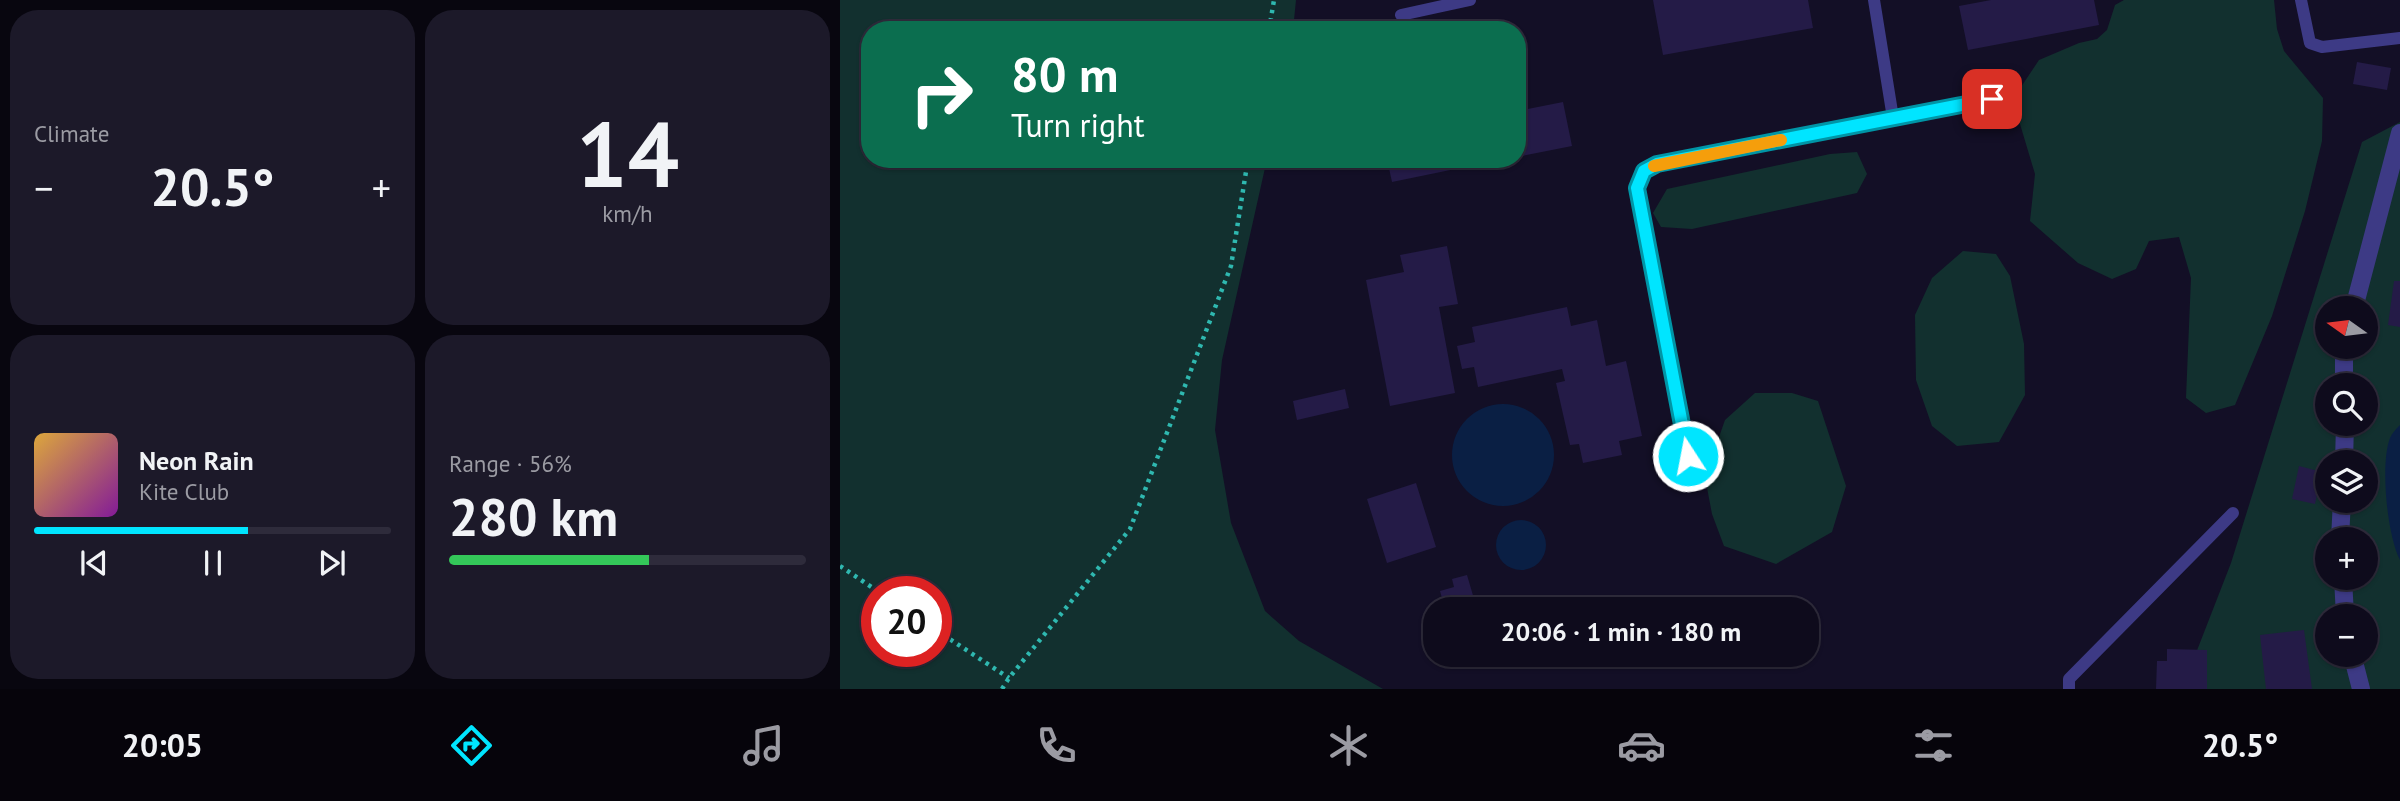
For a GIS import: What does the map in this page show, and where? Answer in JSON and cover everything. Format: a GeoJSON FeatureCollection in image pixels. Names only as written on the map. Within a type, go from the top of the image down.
{"type":"FeatureCollection","features":[{"type":"Feature","properties":{"kind":"street"},"geometry":{"type":"LineString","coordinates":[[2357,296],[2400,133]]}},
{"type":"Feature","properties":{"kind":"street"},"geometry":{"type":"LineString","coordinates":[[2355,667],[2361,689]]}},
{"type":"Feature","properties":{"kind":"lane"},"geometry":{"type":"LineString","coordinates":[[1401,15],[1470,0]]}},
{"type":"Feature","properties":{"kind":"lane"},"geometry":{"type":"LineString","coordinates":[[1874,0],[1893,118]]}},
{"type":"Feature","properties":{"kind":"lane"},"geometry":{"type":"LineString","coordinates":[[2301,0],[2310,43],[2322,47],[2400,38]]}},
{"type":"Feature","properties":{"kind":"lane"},"geometry":{"type":"LineString","coordinates":[[1688,456],[1637,188],[1644,171],[1657,164],[1992,99]]}},
{"type":"Feature","properties":{"kind":"lane"},"geometry":{"type":"LineString","coordinates":[[2069,689],[2069,679],[2233,513]]}},
{"type":"Feature","properties":{"kind":"path"},"geometry":{"type":"LineString","coordinates":[[1270,21],[1274,0]]}},
{"type":"Feature","properties":{"kind":"path"},"geometry":{"type":"LineString","coordinates":[[1002,689],[1130,529],[1231,265],[1247,168]]}},
{"type":"Feature","properties":{"kind":"path"},"geometry":{"type":"LineString","coordinates":[[840,565],[861,580]]}},
{"type":"Feature","properties":{"kind":"path"},"geometry":{"type":"LineString","coordinates":[[952,641],[1009,678]]}},
{"type":"Feature","properties":{"kind":"green space"},"geometry":{"type":"Polygon","coordinates":[[[840,0],[1296,0],[1294,21],[861,21],[861,168],[1265,168],[1222,360],[1215,430],[1231,523],[1265,611],[1299,641],[1383,689],[840,689],[840,0]]]}},
{"type":"Feature","properties":{"kind":"green space"},"geometry":{"type":"Polygon","coordinates":[[[2124,0],[2274,0],[2277,29],[2284,51],[2323,98],[2322,141],[2305,211],[2272,316],[2235,405],[2206,413],[2186,398],[2191,278],[2179,237],[2149,241],[2136,269],[2112,279],[2078,263],[2030,221],[2035,174],[2017,114],[2021,87],[2039,60],[2079,43],[2097,39],[2107,30],[2115,5],[2124,0]]]}},
{"type":"Feature","properties":{"kind":"green space"},"geometry":{"type":"Polygon","coordinates":[[[2400,122],[2400,689],[2182,689],[2231,563],[2362,142],[2400,122]]]}},
{"type":"Feature","properties":{"kind":"green space"},"geometry":{"type":"Polygon","coordinates":[[[1857,152],[1867,174],[1857,193],[1692,229],[1661,227],[1653,213],[1667,189],[1830,154],[1857,152]]]}},
{"type":"Feature","properties":{"kind":"green space"},"geometry":{"type":"Polygon","coordinates":[[[1963,251],[1996,254],[2010,276],[2024,344],[2025,395],[1999,442],[1957,446],[1932,426],[1916,380],[1915,315],[1932,278],[1963,251]]]}},
{"type":"Feature","properties":{"kind":"green space"},"geometry":{"type":"Polygon","coordinates":[[[1755,393],[1792,393],[1818,401],[1846,486],[1832,532],[1776,564],[1724,546],[1712,514],[1705,477],[1725,420],[1755,393]]]}},
{"type":"Feature","properties":{"kind":"water"},"geometry":{"type":"Polygon","coordinates":[[[1503,404],[1523,408],[1539,419],[1550,435],[1554,455],[1550,475],[1539,491],[1523,502],[1503,506],[1483,502],[1467,491],[1456,475],[1452,455],[1456,435],[1467,419],[1483,408],[1503,404]]]}},
{"type":"Feature","properties":{"kind":"water"},"geometry":{"type":"Polygon","coordinates":[[[2400,425],[2400,560],[2388,517],[2385,481],[2390,438],[2400,425]]]}},
{"type":"Feature","properties":{"kind":"water"},"geometry":{"type":"Polygon","coordinates":[[[1521,520],[1539,527],[1546,545],[1539,563],[1521,570],[1503,563],[1496,545],[1503,527],[1521,520]]]}},
{"type":"Feature","properties":{"kind":"building"},"geometry":{"type":"Polygon","coordinates":[[[1653,0],[1808,0],[1813,28],[1663,55],[1653,0]]]}},
{"type":"Feature","properties":{"kind":"building"},"geometry":{"type":"Polygon","coordinates":[[[1991,0],[2094,0],[2099,25],[1968,50],[1959,6],[1991,0]]]}},
{"type":"Feature","properties":{"kind":"building"},"geometry":{"type":"Polygon","coordinates":[[[2357,62],[2391,68],[2387,90],[2353,84],[2357,62]]]}},
{"type":"Feature","properties":{"kind":"building"},"geometry":{"type":"Polygon","coordinates":[[[1563,102],[1572,146],[1526,155],[1526,109],[1563,102]]]}},
{"type":"Feature","properties":{"kind":"building"},"geometry":{"type":"Polygon","coordinates":[[[1389,168],[1460,168],[1392,182],[1389,168]]]}},
{"type":"Feature","properties":{"kind":"building"},"geometry":{"type":"Polygon","coordinates":[[[1447,246],[1458,304],[1439,307],[1455,393],[1390,406],[1366,280],[1404,272],[1400,255],[1447,246]]]}},
{"type":"Feature","properties":{"kind":"building"},"geometry":{"type":"Polygon","coordinates":[[[2394,281],[2400,281],[2400,327],[2388,325],[2394,281]]]}},
{"type":"Feature","properties":{"kind":"building"},"geometry":{"type":"Polygon","coordinates":[[[1567,307],[1571,326],[1597,320],[1606,366],[1626,361],[1642,436],[1619,441],[1622,455],[1583,463],[1579,444],[1570,445],[1556,383],[1565,381],[1562,369],[1478,387],[1474,367],[1462,369],[1457,346],[1475,342],[1472,327],[1567,307]]]}},
{"type":"Feature","properties":{"kind":"building"},"geometry":{"type":"Polygon","coordinates":[[[1345,389],[1349,408],[1297,420],[1293,401],[1345,389]]]}},
{"type":"Feature","properties":{"kind":"building"},"geometry":{"type":"Polygon","coordinates":[[[2299,466],[2315,470],[2315,504],[2292,499],[2299,466]]]}},
{"type":"Feature","properties":{"kind":"building"},"geometry":{"type":"Polygon","coordinates":[[[1416,483],[1436,547],[1387,563],[1367,499],[1416,483]]]}},
{"type":"Feature","properties":{"kind":"building"},"geometry":{"type":"Polygon","coordinates":[[[1467,575],[1473,597],[1442,597],[1440,591],[1454,587],[1452,579],[1467,575]]]}},
{"type":"Feature","properties":{"kind":"building"},"geometry":{"type":"Polygon","coordinates":[[[2304,630],[2312,689],[2266,689],[2260,635],[2304,630]]]}},
{"type":"Feature","properties":{"kind":"building"},"geometry":{"type":"Polygon","coordinates":[[[2167,649],[2207,650],[2207,689],[2156,689],[2157,661],[2167,661],[2167,649]]]}},
{"type":"Feature","properties":{"kind":"slow traffic"},"geometry":{"type":"LineString","coordinates":[[1654,166],[1781,140]]}},
{"type":"Feature","properties":{"kind":"route"},"geometry":{"type":"LineString","coordinates":[[1688,456],[1637,188],[1644,171],[1657,164],[1992,99]]}}]}
